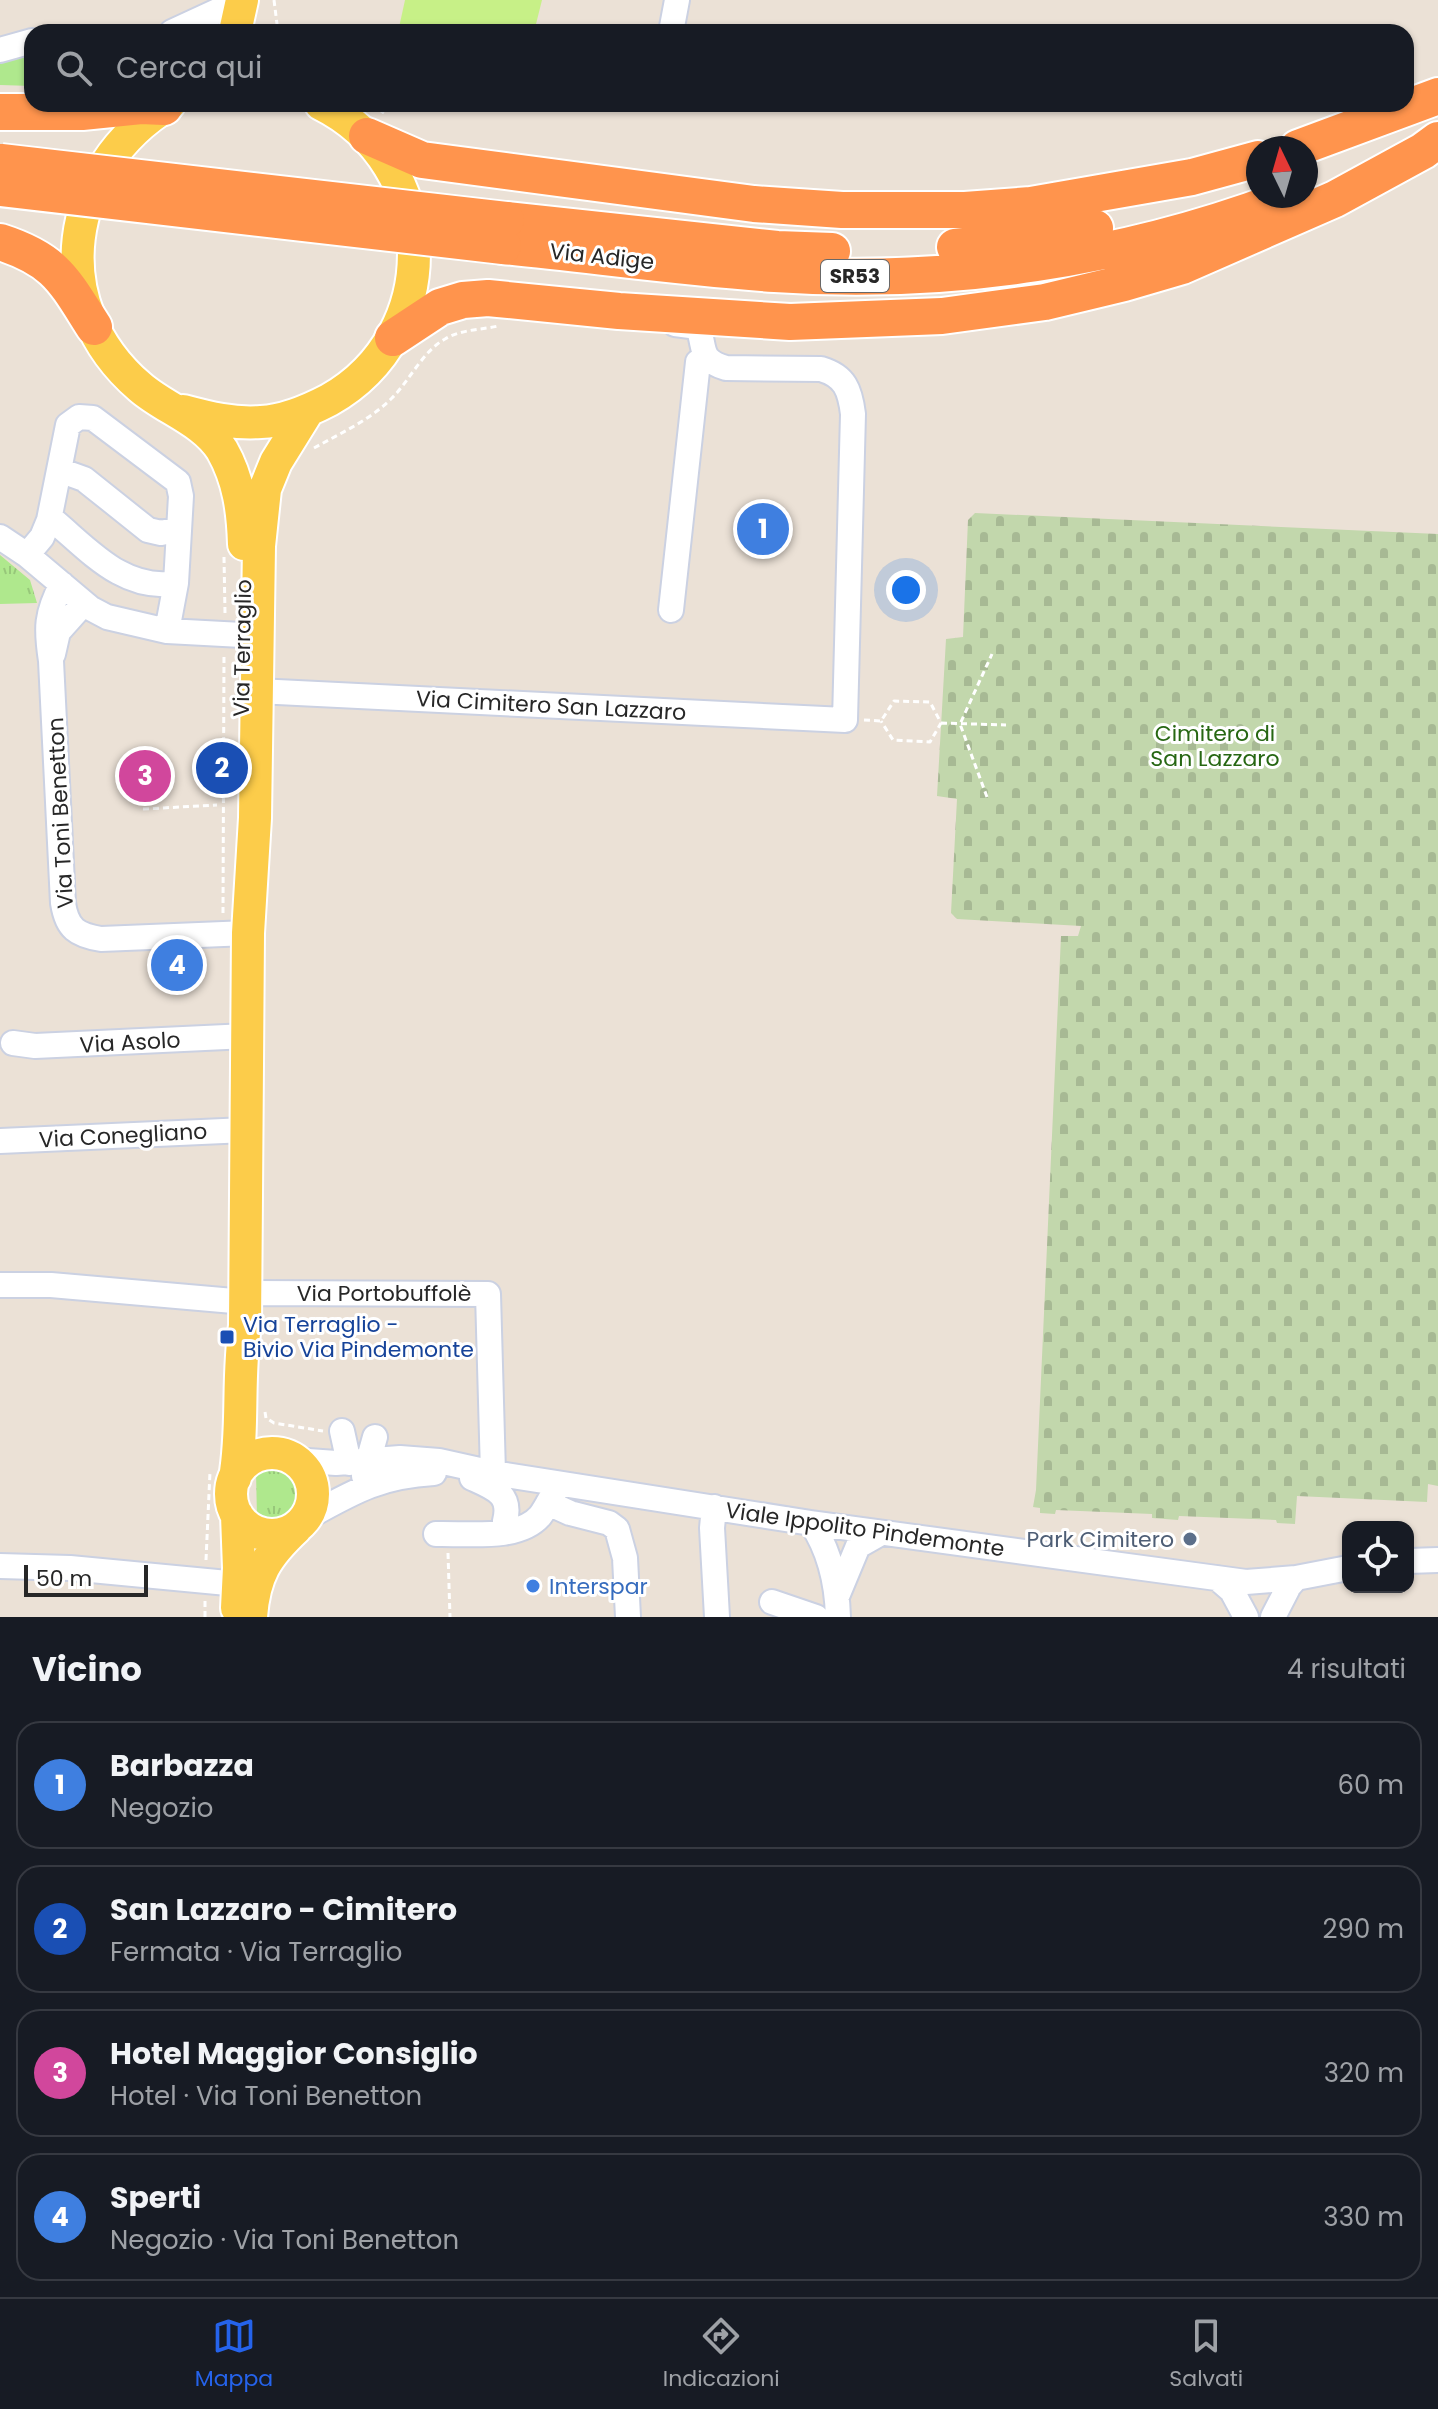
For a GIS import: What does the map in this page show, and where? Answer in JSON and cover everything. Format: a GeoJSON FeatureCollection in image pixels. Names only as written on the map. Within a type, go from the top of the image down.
{"type":"FeatureCollection","features":[{"type":"Feature","properties":{"kind":"highway"},"geometry":{"type":"LineString","coordinates":[[1414,107],[1438,99]]}},
{"type":"Feature","properties":{"kind":"highway"},"geometry":{"type":"LineString","coordinates":[[1318,160],[1407,119],[1438,99]]}},
{"type":"Feature","properties":{"kind":"highway"},"geometry":{"type":"LineString","coordinates":[[0,112],[78,112]]}},
{"type":"Feature","properties":{"kind":"highway"},"geometry":{"type":"LineString","coordinates":[[1318,141],[1401,112]]}},
{"type":"Feature","properties":{"kind":"highway"},"geometry":{"type":"LineString","coordinates":[[1318,184],[1438,130]]}},
{"type":"Feature","properties":{"kind":"highway"},"geometry":{"type":"LineString","coordinates":[[367,136],[422,160],[754,204],[842,210],[965,210],[1031,205],[1192,177],[1246,162]]}},
{"type":"Feature","properties":{"kind":"highway"},"geometry":{"type":"LineString","coordinates":[[393,338],[440,307],[463,300],[503,298],[619,311],[790,322],[973,313],[1045,302],[1182,266],[1335,199],[1438,140]]}},
{"type":"Feature","properties":{"kind":"highway","name":"Via Adige"},"geometry":{"type":"LineString","coordinates":[[0,171],[505,233],[777,249],[896,251],[1037,238],[1200,213]]}},
{"type":"Feature","properties":{"kind":"highway","name":"SR53"},"geometry":{"type":"LineString","coordinates":[[1200,213],[1246,189]]}},
{"type":"Feature","properties":{"kind":"highway","name":"SR53"},"geometry":{"type":"LineString","coordinates":[[1200,213],[1246,204]]}},
{"type":"Feature","properties":{"kind":"highway"},"geometry":{"type":"LineString","coordinates":[[0,242],[51,265],[66,282],[94,327]]}},
{"type":"Feature","properties":{"kind":"main road"},"geometry":{"type":"LineString","coordinates":[[236,24],[241,0]]}},
{"type":"Feature","properties":{"kind":"main road"},"geometry":{"type":"LineString","coordinates":[[260,0],[262,24]]}},
{"type":"Feature","properties":{"kind":"main road","name":"Via Terraglio"},"geometry":{"type":"LineString","coordinates":[[159,112],[124,138],[97,175],[81,217],[77,253],[83,297],[94,327],[116,362],[141,388],[200,428],[221,448],[237,482],[243,521],[233,636],[240,817],[240,927],[247,1036],[245,1307],[240,1357],[240,1449],[235,1478]]}},
{"type":"Feature","properties":{"kind":"main road","name":"Via Terraglio"},"geometry":{"type":"LineString","coordinates":[[172,408],[225,422],[263,422],[307,412],[348,389],[377,361],[393,338],[413,286],[415,246],[407,202],[392,168],[367,136],[336,112]]}},
{"type":"Feature","properties":{"kind":"main road","name":"Via Terraglio"},"geometry":{"type":"LineString","coordinates":[[240,927],[255,818],[259,546],[265,489],[276,462],[307,412]]}},
{"type":"Feature","properties":{"kind":"main road","name":"Via Terraglio"},"geometry":{"type":"LineString","coordinates":[[245,1307],[257,1424],[265,1437],[289,1457]]}},
{"type":"Feature","properties":{"kind":"main road"},"geometry":{"type":"LineString","coordinates":[[237,1617],[237,1515],[231,1497],[235,1478],[249,1460],[271,1453],[289,1457],[311,1480],[312,1506],[301,1523],[273,1549],[265,1561],[256,1582],[251,1617]]}},
{"type":"Feature","properties":{"kind":"main road"},"geometry":{"type":"LineString","coordinates":[[237,1515],[245,1525],[270,1535],[284,1533],[301,1523]]}},
{"type":"Feature","properties":{"kind":"street"},"geometry":{"type":"LineString","coordinates":[[189,24],[241,0]]}},
{"type":"Feature","properties":{"kind":"street"},"geometry":{"type":"LineString","coordinates":[[672,24],[677,0]]}},
{"type":"Feature","properties":{"kind":"street"},"geometry":{"type":"LineString","coordinates":[[0,50],[24,43]]}},
{"type":"Feature","properties":{"kind":"street"},"geometry":{"type":"LineString","coordinates":[[619,311],[636,321],[698,327],[706,358],[715,365],[726,368],[821,369],[834,373],[844,381],[851,396],[853,414],[845,720]]}},
{"type":"Feature","properties":{"kind":"street"},"geometry":{"type":"LineString","coordinates":[[671,610],[698,362],[706,358]]}},
{"type":"Feature","properties":{"kind":"street"},"geometry":{"type":"LineString","coordinates":[[27,555],[42,537],[49,520],[68,425],[79,417],[93,418],[178,482],[181,496],[176,583],[167,631]]}},
{"type":"Feature","properties":{"kind":"street"},"geometry":{"type":"LineString","coordinates":[[59,470],[84,479],[148,530],[161,533],[179,529]]}},
{"type":"Feature","properties":{"kind":"street"},"geometry":{"type":"LineString","coordinates":[[49,520],[53,520],[126,578],[156,586],[176,583]]}},
{"type":"Feature","properties":{"kind":"street"},"geometry":{"type":"LineString","coordinates":[[0,537],[27,555],[84,603],[116,621],[167,631],[233,636]]}},
{"type":"Feature","properties":{"kind":"street","name":"Via Toni Benetton"},"geometry":{"type":"LineString","coordinates":[[62,584],[48,615],[47,636],[65,918],[72,930],[101,939],[240,927]]}},
{"type":"Feature","properties":{"kind":"street","name":"Via Toni Benetton"},"geometry":{"type":"LineString","coordinates":[[51,661],[58,632],[84,603]]}},
{"type":"Feature","properties":{"kind":"street","name":"Via Cimitero San Lazzaro"},"geometry":{"type":"LineString","coordinates":[[257,691],[845,720]]}},
{"type":"Feature","properties":{"kind":"street","name":"Via Asolo"},"geometry":{"type":"LineString","coordinates":[[13,1043],[35,1046],[247,1036]]}},
{"type":"Feature","properties":{"kind":"street","name":"Via Conegliano"},"geometry":{"type":"LineString","coordinates":[[0,1141],[246,1130]]}},
{"type":"Feature","properties":{"kind":"street"},"geometry":{"type":"LineString","coordinates":[[0,1285],[51,1285],[245,1307]]}},
{"type":"Feature","properties":{"kind":"street","name":"Via Portobuffolè"},"geometry":{"type":"LineString","coordinates":[[245,1307],[488,1294],[493,1473]]}},
{"type":"Feature","properties":{"kind":"street"},"geometry":{"type":"LineString","coordinates":[[342,1433],[358,1462],[360,1490]]}},
{"type":"Feature","properties":{"kind":"street"},"geometry":{"type":"LineString","coordinates":[[358,1462],[375,1437]]}},
{"type":"Feature","properties":{"kind":"street","name":"Viale Ippolito Pindemonte"},"geometry":{"type":"LineString","coordinates":[[289,1457],[358,1462],[400,1458],[439,1461],[534,1479],[554,1493],[707,1506],[881,1533],[1217,1578],[1257,1582],[1342,1569]]}},
{"type":"Feature","properties":{"kind":"street"},"geometry":{"type":"LineString","coordinates":[[459,1473],[499,1490],[506,1500],[508,1510],[495,1526]]}},
{"type":"Feature","properties":{"kind":"street","name":"Viale Ippolito Pindemonte"},"geometry":{"type":"LineString","coordinates":[[301,1523],[360,1490],[402,1475],[493,1473]]}},
{"type":"Feature","properties":{"kind":"street"},"geometry":{"type":"LineString","coordinates":[[442,1542],[495,1526],[518,1510],[534,1479]]}},
{"type":"Feature","properties":{"kind":"street"},"geometry":{"type":"LineString","coordinates":[[495,1526],[511,1533],[528,1526],[540,1516],[554,1493],[570,1513],[609,1523],[617,1529],[625,1558],[628,1617]]}},
{"type":"Feature","properties":{"kind":"street"},"geometry":{"type":"LineString","coordinates":[[702,1573],[707,1506]]}},
{"type":"Feature","properties":{"kind":"street","name":"Viale Ippolito Pindemonte"},"geometry":{"type":"LineString","coordinates":[[707,1506],[712,1528],[717,1617]]}},
{"type":"Feature","properties":{"kind":"street"},"geometry":{"type":"LineString","coordinates":[[811,1523],[829,1554],[838,1606]]}},
{"type":"Feature","properties":{"kind":"street"},"geometry":{"type":"LineString","coordinates":[[838,1606],[858,1546],[881,1533]]}},
{"type":"Feature","properties":{"kind":"street"},"geometry":{"type":"LineString","coordinates":[[1414,1561],[1438,1560]]}},
{"type":"Feature","properties":{"kind":"street"},"geometry":{"type":"LineString","coordinates":[[0,1566],[70,1568],[238,1584]]}},
{"type":"Feature","properties":{"kind":"street"},"geometry":{"type":"LineString","coordinates":[[1217,1578],[1232,1591],[1245,1614]]}},
{"type":"Feature","properties":{"kind":"street"},"geometry":{"type":"LineString","coordinates":[[1274,1615],[1296,1578]]}},
{"type":"Feature","properties":{"kind":"street"},"geometry":{"type":"LineString","coordinates":[[1245,1614],[1244,1593],[1257,1582],[1273,1598],[1274,1615]]}},
{"type":"Feature","properties":{"kind":"street"},"geometry":{"type":"LineString","coordinates":[[772,1602],[816,1617]]}},
{"type":"Feature","properties":{"kind":"path"},"geometry":{"type":"LineString","coordinates":[[274,0],[277,24]]}},
{"type":"Feature","properties":{"kind":"path"},"geometry":{"type":"LineString","coordinates":[[307,452],[367,419],[391,399],[428,352],[442,340],[472,329],[499,325]]}},
{"type":"Feature","properties":{"kind":"path"},"geometry":{"type":"LineString","coordinates":[[224,549],[233,636],[240,927]]}},
{"type":"Feature","properties":{"kind":"path"},"geometry":{"type":"LineString","coordinates":[[987,797],[960,724],[992,654]]}},
{"type":"Feature","properties":{"kind":"path"},"geometry":{"type":"LineString","coordinates":[[881,721],[894,701],[930,702],[941,723]]}},
{"type":"Feature","properties":{"kind":"path"},"geometry":{"type":"LineString","coordinates":[[845,720],[881,721]]}},
{"type":"Feature","properties":{"kind":"path"},"geometry":{"type":"LineString","coordinates":[[881,721],[893,740],[930,742],[941,723]]}},
{"type":"Feature","properties":{"kind":"path"},"geometry":{"type":"LineString","coordinates":[[941,723],[1006,725]]}},
{"type":"Feature","properties":{"kind":"path"},"geometry":{"type":"LineString","coordinates":[[143,809],[217,805]]}},
{"type":"Feature","properties":{"kind":"path"},"geometry":{"type":"LineString","coordinates":[[265,1399],[266,1418],[274,1423],[342,1433]]}},
{"type":"Feature","properties":{"kind":"path"},"geometry":{"type":"LineString","coordinates":[[442,1542],[450,1617]]}},
{"type":"Feature","properties":{"kind":"path"},"geometry":{"type":"LineString","coordinates":[[443,1594],[449,1594]]}},
{"type":"Feature","properties":{"kind":"path"},"geometry":{"type":"LineString","coordinates":[[205,1596],[205,1617]]}},
{"type":"Feature","properties":{"kind":"green space"},"geometry":{"type":"Polygon","coordinates":[[[405,0],[542,0],[536,24],[400,24],[405,0]]]}},
{"type":"Feature","properties":{"kind":"green space"},"geometry":{"type":"Polygon","coordinates":[[[24,52],[24,86],[0,85],[0,58],[24,52]]]}},
{"type":"Feature","properties":{"kind":"green space","name":"Cimitero di San Lazzaro"},"geometry":{"type":"Polygon","coordinates":[[[975,513],[1438,534],[1438,1486],[1428,1484],[1427,1502],[1297,1496],[1295,1524],[1277,1523],[1276,1520],[1179,1516],[1178,1520],[1152,1518],[1152,1514],[1056,1510],[1055,1514],[1040,1513],[1040,1508],[1033,1507],[1061,936],[1078,936],[1081,926],[957,919],[951,913],[957,799],[937,796],[946,639],[963,637],[968,520],[975,513]]]}},
{"type":"Feature","properties":{"kind":"green space"},"geometry":{"type":"Polygon","coordinates":[[[0,555],[30,580],[37,603],[0,604],[0,555]]]}},
{"type":"Feature","properties":{"kind":"green space"},"geometry":{"type":"Polygon","coordinates":[[[275,1466],[289,1472],[298,1482],[301,1492],[300,1503],[294,1512],[285,1519],[273,1522],[257,1519],[256,1471],[275,1466]]]}},
{"type":"Feature","properties":{"kind":"place","name":"Barbazza"},"geometry":{"type":"Point","coordinates":[763,529]}},
{"type":"Feature","properties":{"kind":"place","name":"San Lazzaro - Cimitero"},"geometry":{"type":"Point","coordinates":[222,768]}},
{"type":"Feature","properties":{"kind":"place","name":"Hotel Maggior Consiglio"},"geometry":{"type":"Point","coordinates":[145,776]}},
{"type":"Feature","properties":{"kind":"place","name":"Sperti"},"geometry":{"type":"Point","coordinates":[177,965]}},
{"type":"Feature","properties":{"kind":"place","name":"Via Terraglio - Bivio Via Pindemonte"},"geometry":{"type":"Point","coordinates":[227,1337]}},
{"type":"Feature","properties":{"kind":"place","name":"Park Cimitero"},"geometry":{"type":"Point","coordinates":[1190,1539]}},
{"type":"Feature","properties":{"kind":"place","name":"Interspar"},"geometry":{"type":"Point","coordinates":[533,1586]}}]}
